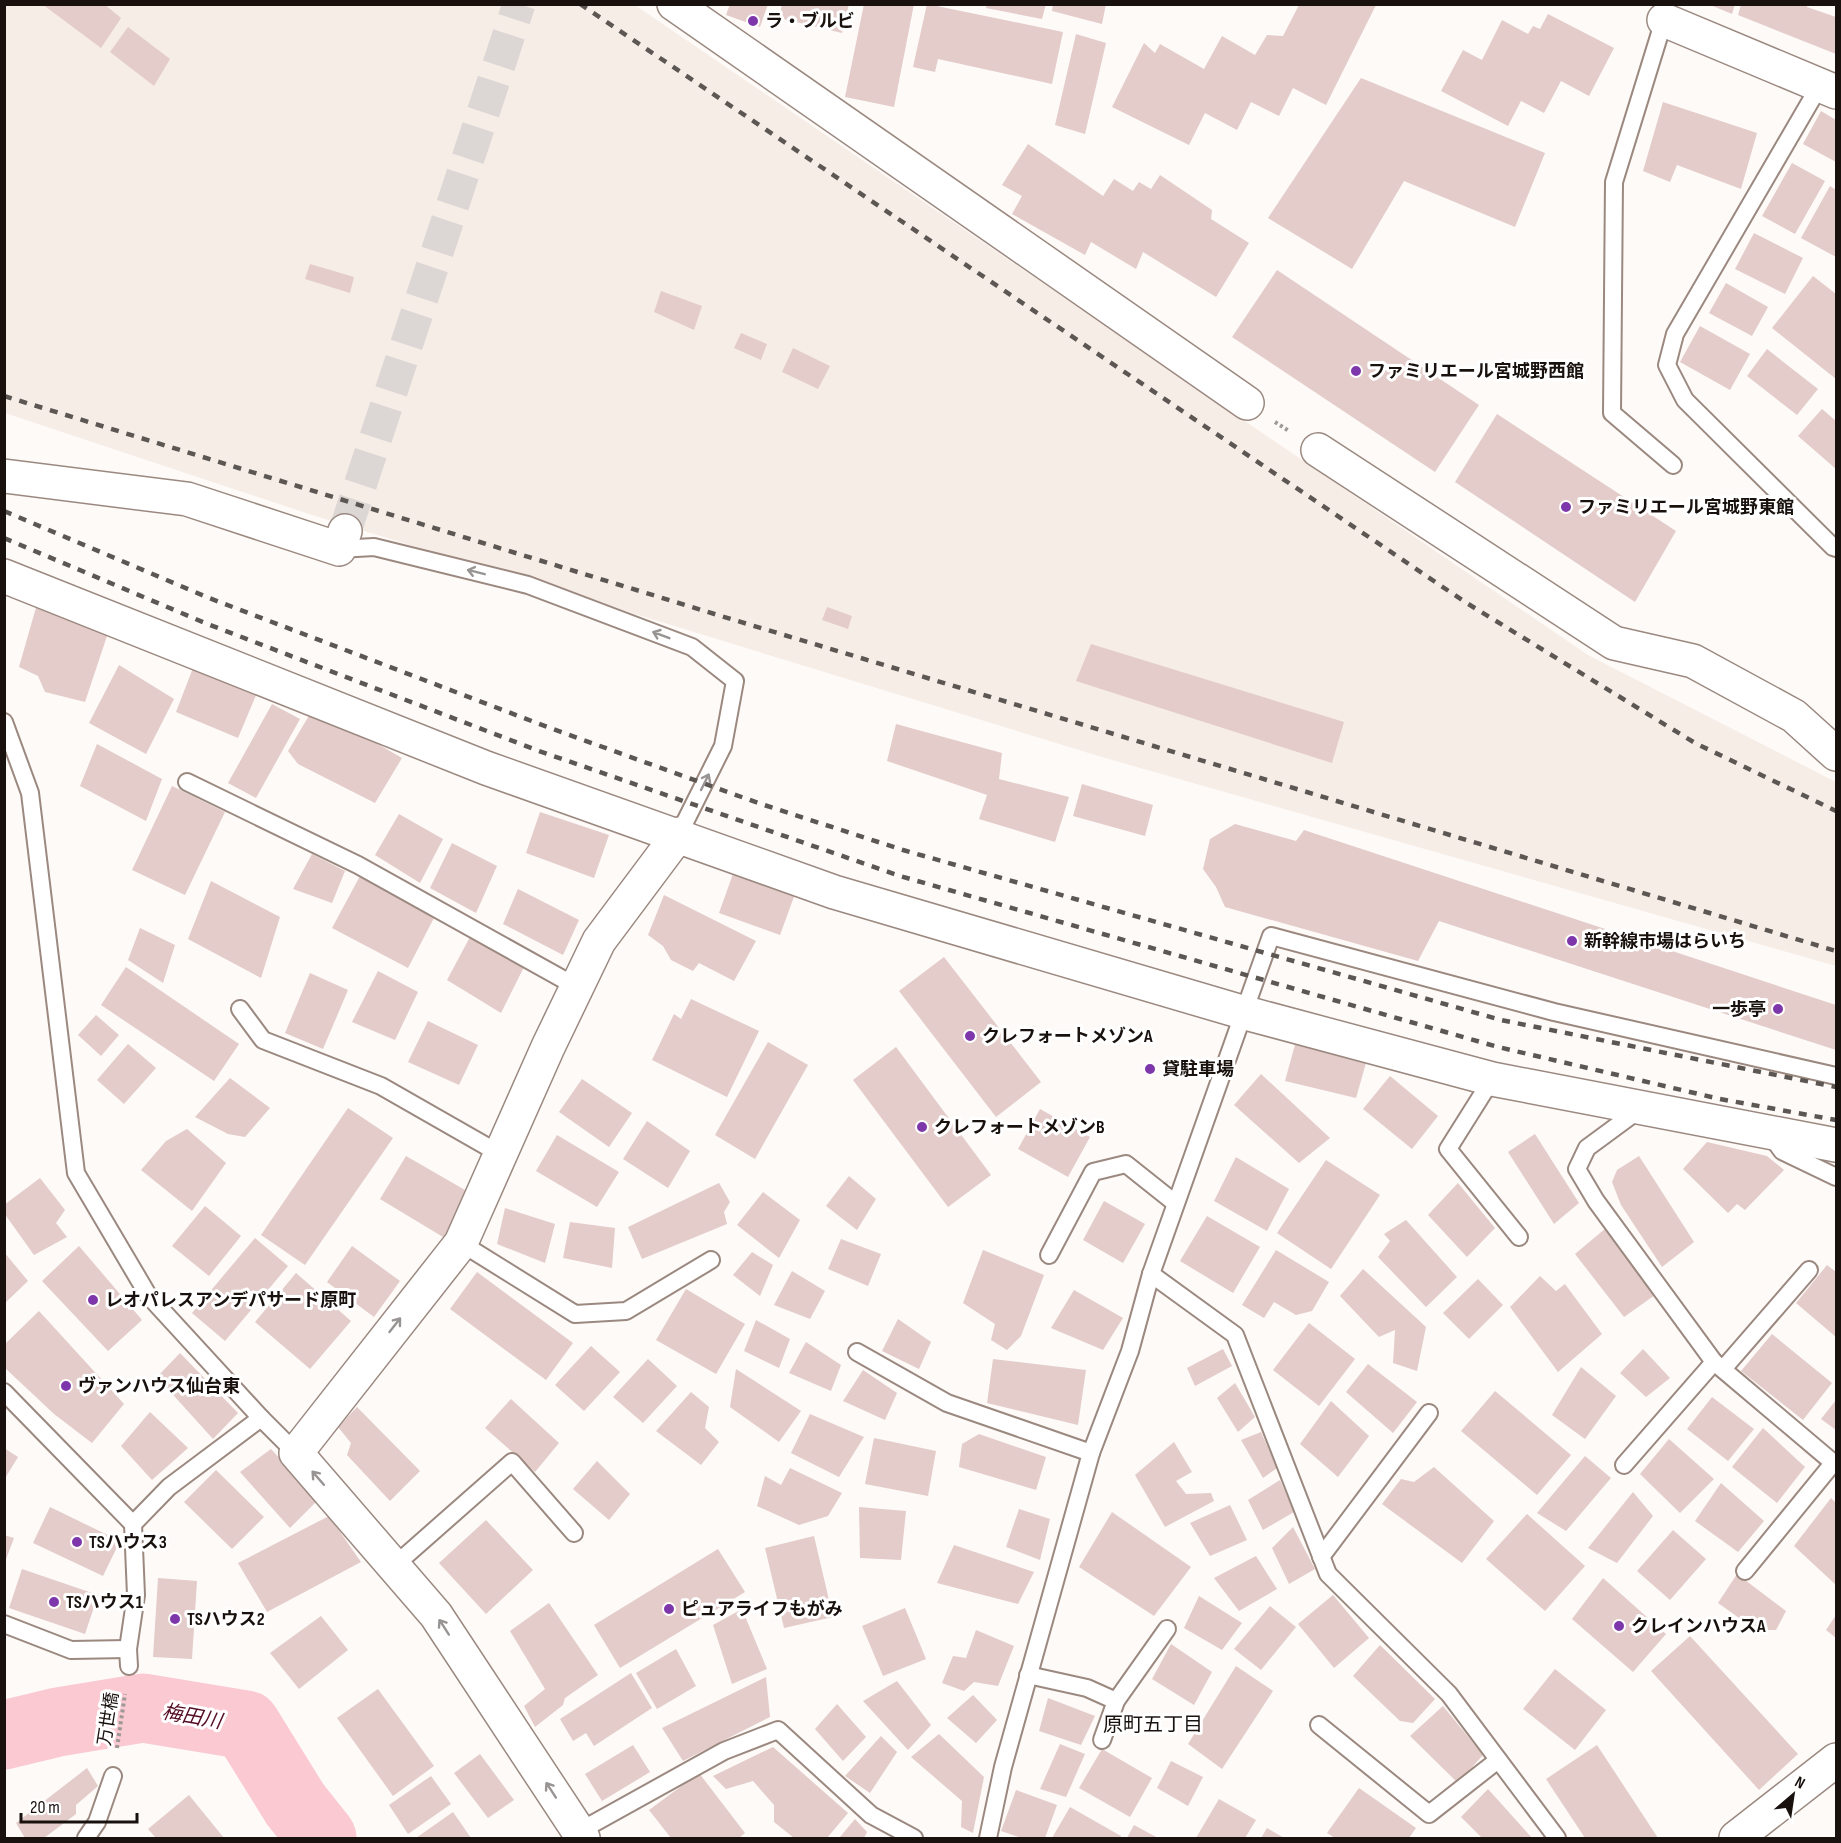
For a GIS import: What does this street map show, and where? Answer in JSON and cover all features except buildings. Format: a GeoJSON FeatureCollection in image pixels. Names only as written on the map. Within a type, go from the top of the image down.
{"type":"FeatureCollection","features":[{"type":"Feature","properties":{"kind":"street"},"geometry":{"type":"LineString","coordinates":[[678,6],[1247,404]]}},
{"type":"Feature","properties":{"kind":"street"},"geometry":{"type":"LineString","coordinates":[[1664,20],[1828,89]]}},
{"type":"Feature","properties":{"kind":"street"},"geometry":{"type":"LineString","coordinates":[[1318,450],[1614,643],[1693,661],[1794,716],[1836,754]]}},
{"type":"Feature","properties":{"kind":"street"},"geometry":{"type":"LineString","coordinates":[[4,476],[187,499],[342,540]]}},
{"type":"Feature","properties":{"kind":"street"},"geometry":{"type":"LineString","coordinates":[[4,576],[486,768],[680,834],[834,892],[1242,1011],[1492,1079],[1836,1145]]}},
{"type":"Feature","properties":{"kind":"street"},"geometry":{"type":"LineString","coordinates":[[580,1835],[436,1615],[296,1453],[461,1244],[500,1154],[599,941],[680,834]]}},
{"type":"Feature","properties":{"kind":"street"},"geometry":{"type":"LineString","coordinates":[[1736,1839],[1836,1760]]}},
{"type":"Feature","properties":{"kind":"lane"},"geometry":{"type":"LineString","coordinates":[[1664,20],[1614,182],[1612,413],[1673,465]]}},
{"type":"Feature","properties":{"kind":"lane"},"geometry":{"type":"LineString","coordinates":[[1828,89],[1675,334],[1666,365],[1685,400],[1836,548]]}},
{"type":"Feature","properties":{"kind":"lane"},"geometry":{"type":"LineString","coordinates":[[342,540],[528,585],[692,647],[735,681],[723,746],[680,834]]}},
{"type":"Feature","properties":{"kind":"lane"},"geometry":{"type":"LineString","coordinates":[[4,722],[30,793],[76,1173],[148,1295],[296,1453]]}},
{"type":"Feature","properties":{"kind":"lane"},"geometry":{"type":"LineString","coordinates":[[187,782],[358,865],[577,987]]}},
{"type":"Feature","properties":{"kind":"lane"},"geometry":{"type":"LineString","coordinates":[[988,1839],[1003,1767],[1091,1452],[1130,1351],[1150,1274],[1242,1011],[1271,936],[1554,1012],[1836,1076]]}},
{"type":"Feature","properties":{"kind":"lane"},"geometry":{"type":"LineString","coordinates":[[240,1010],[263,1040],[381,1086],[500,1154]]}},
{"type":"Feature","properties":{"kind":"lane"},"geometry":{"type":"LineString","coordinates":[[1492,1079],[1448,1149],[1519,1237]]}},
{"type":"Feature","properties":{"kind":"lane"},"geometry":{"type":"LineString","coordinates":[[1640,1108],[1587,1148],[1577,1168],[1596,1201],[1718,1365],[1835,1464],[1744,1571]]}},
{"type":"Feature","properties":{"kind":"lane"},"geometry":{"type":"LineString","coordinates":[[1768,1132],[1782,1151],[1836,1177]]}},
{"type":"Feature","properties":{"kind":"lane"},"geometry":{"type":"LineString","coordinates":[[1049,1255],[1093,1172],[1126,1164],[1175,1203]]}},
{"type":"Feature","properties":{"kind":"lane"},"geometry":{"type":"LineString","coordinates":[[461,1244],[575,1314],[626,1311],[711,1260]]}},
{"type":"Feature","properties":{"kind":"lane"},"geometry":{"type":"LineString","coordinates":[[1624,1466],[1809,1270]]}},
{"type":"Feature","properties":{"kind":"lane"},"geometry":{"type":"LineString","coordinates":[[1150,1274],[1235,1335],[1328,1574],[1449,1694],[1557,1839]]}},
{"type":"Feature","properties":{"kind":"lane"},"geometry":{"type":"LineString","coordinates":[[857,1352],[947,1403],[1091,1452]]}},
{"type":"Feature","properties":{"kind":"lane"},"geometry":{"type":"LineString","coordinates":[[4,1392],[133,1524],[136,1595],[128,1649],[129,1666]]}},
{"type":"Feature","properties":{"kind":"lane"},"geometry":{"type":"LineString","coordinates":[[1321,1557],[1429,1413]]}},
{"type":"Feature","properties":{"kind":"lane"},"geometry":{"type":"LineString","coordinates":[[133,1524],[169,1487],[261,1418]]}},
{"type":"Feature","properties":{"kind":"lane"},"geometry":{"type":"LineString","coordinates":[[394,1566],[512,1461],[574,1533]]}},
{"type":"Feature","properties":{"kind":"lane"},"geometry":{"type":"LineString","coordinates":[[4,1624],[71,1650],[128,1649]]}},
{"type":"Feature","properties":{"kind":"lane"},"geometry":{"type":"LineString","coordinates":[[1102,1740],[1116,1701],[1167,1629]]}},
{"type":"Feature","properties":{"kind":"lane"},"geometry":{"type":"LineString","coordinates":[[1028,1675],[1087,1688],[1116,1701]]}},
{"type":"Feature","properties":{"kind":"lane"},"geometry":{"type":"LineString","coordinates":[[1319,1725],[1429,1814],[1498,1760]]}},
{"type":"Feature","properties":{"kind":"lane"},"geometry":{"type":"LineString","coordinates":[[580,1835],[724,1751],[778,1730],[871,1815],[914,1839]]}},
{"type":"Feature","properties":{"kind":"lane"},"geometry":{"type":"LineString","coordinates":[[86,1839],[97,1822],[112,1776]]}},
{"type":"Feature","properties":{"kind":"path"},"geometry":{"type":"LineString","coordinates":[[1247,404],[1318,450]]}},
{"type":"Feature","properties":{"kind":"path","name":"万世橋"},"geometry":{"type":"LineString","coordinates":[[112,1776],[129,1666]]}},
{"type":"Feature","properties":{"kind":"shaded area"},"geometry":{"type":"Polygon","coordinates":[[[5,5],[635,5],[1588,655],[1836,782],[1836,966],[1105,758],[312,515],[5,413],[5,5]]]}},
{"type":"Feature","properties":{"kind":"waterway","name":"梅田川"},"geometry":{"type":"LineString","coordinates":[[4,1735],[58,1722],[143,1708],[246,1725],[295,1804],[322,1838]]}},
{"type":"Feature","properties":{"kind":"tunnel"},"geometry":{"type":"LineString","coordinates":[[345,531],[519,4]]}},
{"type":"Feature","properties":{"kind":"railway"},"geometry":{"type":"LineString","coordinates":[[580,4],[1465,602],[1695,743],[1836,811]]}},
{"type":"Feature","properties":{"kind":"railway"},"geometry":{"type":"LineString","coordinates":[[4,396],[721,616],[1836,951]]}},
{"type":"Feature","properties":{"kind":"railway"},"geometry":{"type":"LineString","coordinates":[[4,511],[209,598],[550,728],[761,804],[903,850],[1501,1020],[1836,1087]]}},
{"type":"Feature","properties":{"kind":"railway"},"geometry":{"type":"LineString","coordinates":[[4,538],[205,623],[539,751],[900,876],[1498,1047],[1720,1099],[1836,1120]]}},
{"type":"Feature","properties":{"kind":"place","name":"ラ・ブルビ"},"geometry":{"type":"Point","coordinates":[753,21]}},
{"type":"Feature","properties":{"kind":"place","name":"ファミリエール宮城野西館"},"geometry":{"type":"Point","coordinates":[1356,371]}},
{"type":"Feature","properties":{"kind":"place","name":"ファミリエール宮城野東館"},"geometry":{"type":"Point","coordinates":[1566,507]}},
{"type":"Feature","properties":{"kind":"place","name":"新幹線市場はらいち"},"geometry":{"type":"Point","coordinates":[1572,941]}},
{"type":"Feature","properties":{"kind":"place","name":"一歩亭"},"geometry":{"type":"Point","coordinates":[1778,1009]}},
{"type":"Feature","properties":{"kind":"place","name":"クレフォートメゾンA"},"geometry":{"type":"Point","coordinates":[970,1036]}},
{"type":"Feature","properties":{"kind":"place","name":"貸駐車場"},"geometry":{"type":"Point","coordinates":[1150,1069]}},
{"type":"Feature","properties":{"kind":"place","name":"クレフォートメゾンB"},"geometry":{"type":"Point","coordinates":[922,1127]}},
{"type":"Feature","properties":{"kind":"place","name":"レオパレスアンデパサード原町"},"geometry":{"type":"Point","coordinates":[93,1300]}},
{"type":"Feature","properties":{"kind":"place","name":"ヴァンハウス仙台東"},"geometry":{"type":"Point","coordinates":[66,1386]}},
{"type":"Feature","properties":{"kind":"place","name":"TSハウス3"},"geometry":{"type":"Point","coordinates":[77,1542]}},
{"type":"Feature","properties":{"kind":"place","name":"TSハウス1"},"geometry":{"type":"Point","coordinates":[54,1602]}},
{"type":"Feature","properties":{"kind":"place","name":"ピュアライフもがみ"},"geometry":{"type":"Point","coordinates":[669,1609]}},
{"type":"Feature","properties":{"kind":"place","name":"TSハウス2"},"geometry":{"type":"Point","coordinates":[175,1619]}},
{"type":"Feature","properties":{"kind":"place","name":"クレインハウスA"},"geometry":{"type":"Point","coordinates":[1619,1626]}},
{"type":"Feature","properties":{"kind":"district","name":"原町五丁目"},"geometry":{"type":"Point","coordinates":[1153,1724]}}]}
